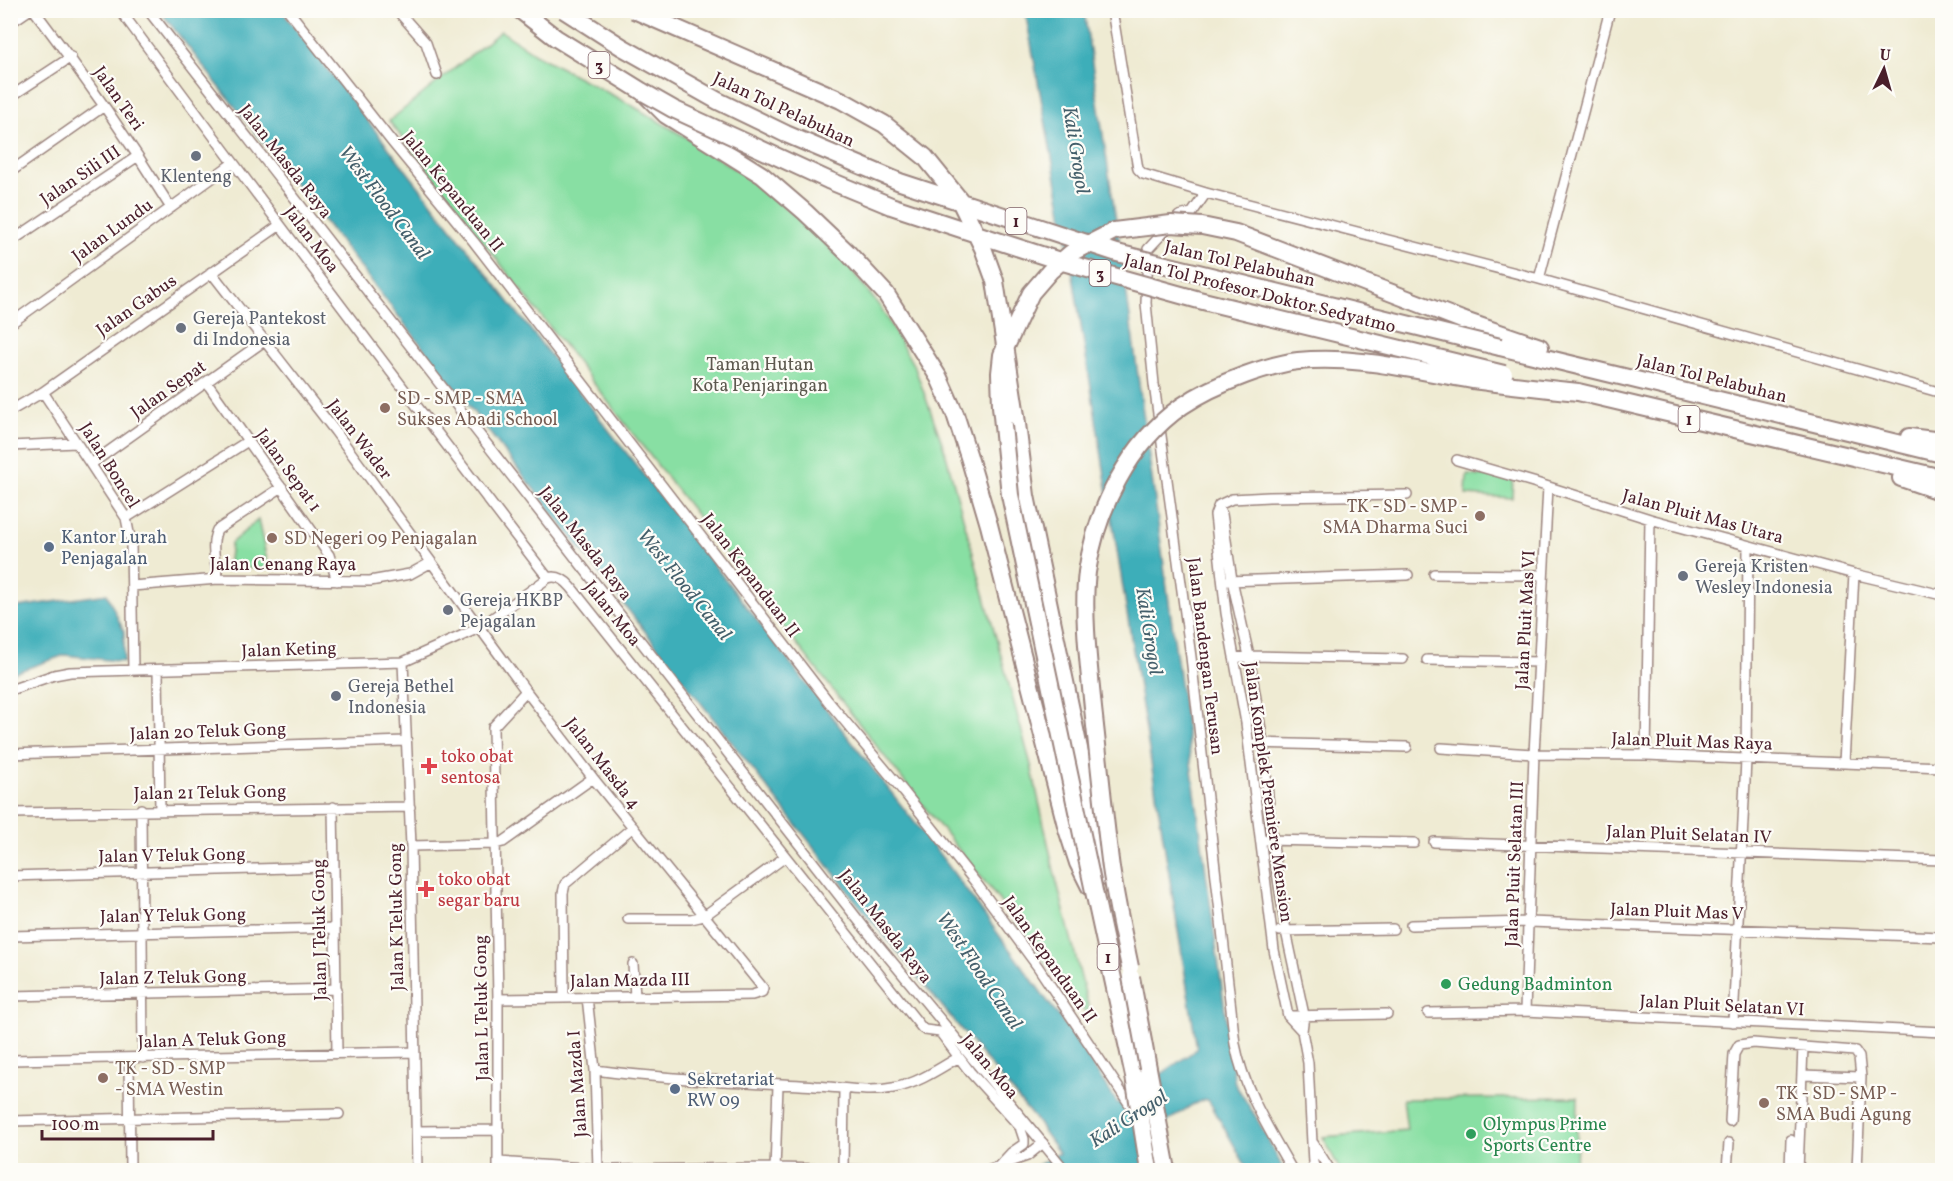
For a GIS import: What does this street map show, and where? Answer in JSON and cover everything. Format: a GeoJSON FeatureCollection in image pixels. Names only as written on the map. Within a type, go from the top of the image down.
{"type":"FeatureCollection","features":[{"type":"Feature","properties":{"kind":"highway","name":"Jalan Tol Profesor Doktor Sedyatmo"},"geometry":{"type":"LineString","coordinates":[[520,10],[556,38],[673,109],[776,157],[891,206],[1063,262],[1199,300],[1578,392]]}},
{"type":"Feature","properties":{"kind":"highway","name":"Jalan Tol Pelabuhan"},"geometry":{"type":"LineString","coordinates":[[564,10],[622,47],[718,101],[786,134],[900,182],[1117,254],[1623,375],[1831,429],[1942,454]]}},
{"type":"Feature","properties":{"kind":"highway"},"geometry":{"type":"LineString","coordinates":[[634,10],[841,100],[884,124],[925,157],[959,199],[970,220],[995,281],[1026,496],[1119,939],[1131,976]]}},
{"type":"Feature","properties":{"kind":"highway"},"geometry":{"type":"LineString","coordinates":[[643,92],[666,115],[762,175],[848,253],[886,294],[939,378],[955,414],[986,514],[1067,829],[1078,863],[1095,896]]}},
{"type":"Feature","properties":{"kind":"highway"},"geometry":{"type":"LineString","coordinates":[[1095,896],[1010,495],[1001,417],[1002,355],[1031,293],[1050,271],[1071,253],[1114,231],[1171,224],[1202,226],[1236,233],[1462,320],[1623,375]]}},
{"type":"Feature","properties":{"kind":"highway"},"geometry":{"type":"LineString","coordinates":[[1131,976],[1111,869],[1090,673],[1086,601],[1087,573],[1096,533],[1125,466],[1160,424],[1182,406],[1210,389],[1262,369],[1297,362],[1328,361],[1387,366],[1472,380],[1578,392]]}},
{"type":"Feature","properties":{"kind":"highway","name":"1"},"geometry":{"type":"LineString","coordinates":[[1578,392],[1942,478]]}},
{"type":"Feature","properties":{"kind":"highway"},"geometry":{"type":"LineString","coordinates":[[1831,429],[1942,441]]}},
{"type":"Feature","properties":{"kind":"highway"},"geometry":{"type":"LineString","coordinates":[[1800,445],[1942,492]]}},
{"type":"Feature","properties":{"kind":"highway","name":"1"},"geometry":{"type":"LineString","coordinates":[[1095,896],[1134,1076],[1149,1170]]}},
{"type":"Feature","properties":{"kind":"highway","name":"1"},"geometry":{"type":"LineString","coordinates":[[1131,976],[1167,1170]]}},
{"type":"Feature","properties":{"kind":"street"},"geometry":{"type":"LineString","coordinates":[[10,23],[29,10]]}},
{"type":"Feature","properties":{"kind":"street","name":"Jalan Teri"},"geometry":{"type":"LineString","coordinates":[[34,10],[71,57],[171,208]]}},
{"type":"Feature","properties":{"kind":"street","name":"Jalan Moa"},"geometry":{"type":"LineString","coordinates":[[120,10],[233,163],[548,578],[559,578],[571,587],[922,1028],[940,1032],[970,1072],[1014,1120],[1022,1131],[1024,1144],[1011,1153],[998,1167]]}},
{"type":"Feature","properties":{"kind":"street","name":"Jalan Masda Raya"},"geometry":{"type":"LineString","coordinates":[[148,10],[866,930],[1065,1170]]}},
{"type":"Feature","properties":{"kind":"street","name":"Jalan Kepanduan II"},"geometry":{"type":"LineString","coordinates":[[288,10],[474,242],[828,701],[976,883],[1038,967],[1174,1170]]}},
{"type":"Feature","properties":{"kind":"street"},"geometry":{"type":"LineString","coordinates":[[397,10],[426,43],[436,75]]}},
{"type":"Feature","properties":{"kind":"street"},"geometry":{"type":"LineString","coordinates":[[1112,10],[1138,169],[1143,174],[1206,193],[1539,279],[1942,393]]}},
{"type":"Feature","properties":{"kind":"street"},"geometry":{"type":"LineString","coordinates":[[1539,279],[1610,10]]}},
{"type":"Feature","properties":{"kind":"street"},"geometry":{"type":"LineString","coordinates":[[10,97],[71,57]]}},
{"type":"Feature","properties":{"kind":"street"},"geometry":{"type":"LineString","coordinates":[[10,172],[104,106]]}},
{"type":"Feature","properties":{"kind":"street","name":"Jalan Sili III"},"geometry":{"type":"LineString","coordinates":[[10,242],[138,156]]}},
{"type":"Feature","properties":{"kind":"street","name":"Jalan Lundu"},"geometry":{"type":"LineString","coordinates":[[10,324],[233,163]]}},
{"type":"Feature","properties":{"kind":"street","name":"Jalan Bandengan Terusan"},"geometry":{"type":"LineString","coordinates":[[1206,193],[1192,213],[1179,216],[1148,249],[1146,303],[1154,384],[1191,657],[1235,1044],[1239,1067],[1249,1093],[1292,1170]]}},
{"type":"Feature","properties":{"kind":"street","name":"Jalan Gabus"},"geometry":{"type":"LineString","coordinates":[[10,411],[43,392],[280,225]]}},
{"type":"Feature","properties":{"kind":"street","name":"Jalan Wader"},"geometry":{"type":"LineString","coordinates":[[211,272],[335,431],[479,628]]}},
{"type":"Feature","properties":{"kind":"street","name":"Jalan Sepat"},"geometry":{"type":"LineString","coordinates":[[91,464],[264,341]]}},
{"type":"Feature","properties":{"kind":"street","name":"Jalan Sepat 1"},"geometry":{"type":"LineString","coordinates":[[207,383],[329,555],[337,581]]}},
{"type":"Feature","properties":{"kind":"street","name":"Jalan Boncel"},"geometry":{"type":"LineString","coordinates":[[43,392],[126,518],[132,586],[133,670]]}},
{"type":"Feature","properties":{"kind":"street"},"geometry":{"type":"LineString","coordinates":[[126,518],[248,441]]}},
{"type":"Feature","properties":{"kind":"street"},"geometry":{"type":"LineString","coordinates":[[10,446],[76,443]]}},
{"type":"Feature","properties":{"kind":"street","name":"Jalan Pluit Mas Utara"},"geometry":{"type":"LineString","coordinates":[[1457,460],[1650,519],[1854,574],[1942,595]]}},
{"type":"Feature","properties":{"kind":"street"},"geometry":{"type":"LineString","coordinates":[[218,579],[214,544],[217,530],[282,487]]}},
{"type":"Feature","properties":{"kind":"street","name":"Jalan Pluit Mas VI"},"geometry":{"type":"LineString","coordinates":[[1534,754],[1548,487]]}},
{"type":"Feature","properties":{"kind":"street","name":"Jalan Komplek Premiere Mension"},"geometry":{"type":"LineString","coordinates":[[1288,1016],[1272,933],[1249,745],[1234,658],[1218,512],[1223,503],[1232,499],[1269,496],[1407,495]]}},
{"type":"Feature","properties":{"kind":"street"},"geometry":{"type":"LineString","coordinates":[[1646,755],[1650,519]]}},
{"type":"Feature","properties":{"kind":"street"},"geometry":{"type":"LineString","coordinates":[[1732,1022],[1746,760],[1748,546]]}},
{"type":"Feature","properties":{"kind":"street","name":"Jalan Cenang Raya"},"geometry":{"type":"LineString","coordinates":[[132,586],[218,579],[337,581],[384,579],[410,574],[430,563]]}},
{"type":"Feature","properties":{"kind":"street"},"geometry":{"type":"LineString","coordinates":[[1434,574],[1544,575]]}},
{"type":"Feature","properties":{"kind":"street"},"geometry":{"type":"LineString","coordinates":[[1844,763],[1854,574]]}},
{"type":"Feature","properties":{"kind":"street"},"geometry":{"type":"LineString","coordinates":[[1227,581],[1408,575]]}},
{"type":"Feature","properties":{"kind":"street","name":"Jalan Keting"},"geometry":{"type":"LineString","coordinates":[[10,690],[70,672],[403,662],[479,628],[548,578]]}},
{"type":"Feature","properties":{"kind":"street","name":"Jalan Komplek Premiere Mension"},"geometry":{"type":"LineString","coordinates":[[1227,581],[1249,657],[1263,742],[1272,839],[1286,931],[1304,1015],[1302,1031],[1308,1063],[1313,1163],[1316,1169],[1328,1166],[1313,1143]]}},
{"type":"Feature","properties":{"kind":"street","name":"Jalan Masda 4"},"geometry":{"type":"LineString","coordinates":[[479,628],[593,778],[762,985],[762,992]]}},
{"type":"Feature","properties":{"kind":"street"},"geometry":{"type":"LineString","coordinates":[[1234,658],[1403,659]]}},
{"type":"Feature","properties":{"kind":"street"},"geometry":{"type":"LineString","coordinates":[[1427,660],[1539,662]]}},
{"type":"Feature","properties":{"kind":"street","name":"Jalan K Teluk Gong"},"geometry":{"type":"LineString","coordinates":[[403,662],[410,807],[417,1170]]}},
{"type":"Feature","properties":{"kind":"street"},"geometry":{"type":"LineString","coordinates":[[158,670],[160,810]]}},
{"type":"Feature","properties":{"kind":"street","name":"Jalan L Teluk Gong"},"geometry":{"type":"LineString","coordinates":[[499,1166],[493,728],[526,691]]}},
{"type":"Feature","properties":{"kind":"street","name":"Jalan 20 Teluk Gong"},"geometry":{"type":"LineString","coordinates":[[10,754],[406,741]]}},
{"type":"Feature","properties":{"kind":"street"},"geometry":{"type":"LineString","coordinates":[[1249,745],[1263,742],[1407,747]]}},
{"type":"Feature","properties":{"kind":"street","name":"Jalan Pluit Mas Raya"},"geometry":{"type":"LineString","coordinates":[[1441,748],[1534,754],[1646,755],[1942,767]]}},
{"type":"Feature","properties":{"kind":"street","name":"Jalan Pluit Selatan III"},"geometry":{"type":"LineString","coordinates":[[1525,1011],[1534,754]]}},
{"type":"Feature","properties":{"kind":"street"},"geometry":{"type":"LineString","coordinates":[[411,846],[503,842],[593,778]]}},
{"type":"Feature","properties":{"kind":"street","name":"Jalan J Teluk Gong"},"geometry":{"type":"LineString","coordinates":[[333,807],[338,1052]]}},
{"type":"Feature","properties":{"kind":"street","name":"Jalan 21 Teluk Gong"},"geometry":{"type":"LineString","coordinates":[[10,813],[410,807]]}},
{"type":"Feature","properties":{"kind":"street"},"geometry":{"type":"LineString","coordinates":[[141,810],[143,1058]]}},
{"type":"Feature","properties":{"kind":"street"},"geometry":{"type":"LineString","coordinates":[[564,997],[563,893],[565,884],[633,827]]}},
{"type":"Feature","properties":{"kind":"street"},"geometry":{"type":"LineString","coordinates":[[1261,841],[1272,839],[1414,843]]}},
{"type":"Feature","properties":{"kind":"street","name":"Jalan Pluit Selatan IV"},"geometry":{"type":"LineString","coordinates":[[1434,842],[1942,860]]}},
{"type":"Feature","properties":{"kind":"street"},"geometry":{"type":"LineString","coordinates":[[627,919],[691,919],[704,916],[785,857]]}},
{"type":"Feature","properties":{"kind":"street","name":"Jalan V Teluk Gong"},"geometry":{"type":"LineString","coordinates":[[10,876],[334,868]]}},
{"type":"Feature","properties":{"kind":"street","name":"Jalan Pluit Mas V"},"geometry":{"type":"LineString","coordinates":[[1411,925],[1529,922],[1942,937]]}},
{"type":"Feature","properties":{"kind":"street","name":"Jalan Y Teluk Gong"},"geometry":{"type":"LineString","coordinates":[[10,936],[336,928]]}},
{"type":"Feature","properties":{"kind":"street"},"geometry":{"type":"LineString","coordinates":[[1272,933],[1393,928]]}},
{"type":"Feature","properties":{"kind":"street"},"geometry":{"type":"LineString","coordinates":[[633,964],[634,997]]}},
{"type":"Feature","properties":{"kind":"street","name":"Jalan Z Teluk Gong"},"geometry":{"type":"LineString","coordinates":[[10,996],[336,989]]}},
{"type":"Feature","properties":{"kind":"street","name":"Jalan Mazda III"},"geometry":{"type":"LineString","coordinates":[[498,999],[752,995],[762,992]]}},
{"type":"Feature","properties":{"kind":"street","name":"Jalan Mazda I"},"geometry":{"type":"LineString","coordinates":[[587,997],[595,1070],[598,1169]]}},
{"type":"Feature","properties":{"kind":"street","name":"Jalan Pluit Selatan VI"},"geometry":{"type":"LineString","coordinates":[[1428,1013],[1525,1011],[1942,1032]]}},
{"type":"Feature","properties":{"kind":"street"},"geometry":{"type":"LineString","coordinates":[[1288,1016],[1387,1014]]}},
{"type":"Feature","properties":{"kind":"street"},"geometry":{"type":"LineString","coordinates":[[1288,1016],[1302,1031]]}},
{"type":"Feature","properties":{"kind":"street"},"geometry":{"type":"LineString","coordinates":[[1730,1121],[1734,1054],[1737,1048],[1746,1043],[1753,1043],[1852,1050],[1859,1057],[1861,1077],[1857,1170]]}},
{"type":"Feature","properties":{"kind":"street"},"geometry":{"type":"LineString","coordinates":[[1798,1170],[1803,1047]]}},
{"type":"Feature","properties":{"kind":"street","name":"Jalan A Teluk Gong"},"geometry":{"type":"LineString","coordinates":[[10,1060],[414,1052]]}},
{"type":"Feature","properties":{"kind":"street"},"geometry":{"type":"LineString","coordinates":[[595,1070],[778,1085],[892,1089],[929,1075],[959,1057]]}},
{"type":"Feature","properties":{"kind":"street"},"geometry":{"type":"LineString","coordinates":[[129,1059],[130,1170]]}},
{"type":"Feature","properties":{"kind":"street"},"geometry":{"type":"LineString","coordinates":[[1802,1075],[1861,1077]]}},
{"type":"Feature","properties":{"kind":"street"},"geometry":{"type":"LineString","coordinates":[[775,1169],[778,1085]]}},
{"type":"Feature","properties":{"kind":"street"},"geometry":{"type":"LineString","coordinates":[[843,1169],[844,1089]]}},
{"type":"Feature","properties":{"kind":"street"},"geometry":{"type":"LineString","coordinates":[[10,1121],[339,1114]]}},
{"type":"Feature","properties":{"kind":"street"},"geometry":{"type":"LineString","coordinates":[[417,1131],[499,1130]]}},
{"type":"Feature","properties":{"kind":"street"},"geometry":{"type":"LineString","coordinates":[[1790,1170],[1791,1140]]}},
{"type":"Feature","properties":{"kind":"street"},"geometry":{"type":"LineString","coordinates":[[1727,1170],[1729,1143]]}},
{"type":"Feature","properties":{"kind":"street"},"geometry":{"type":"LineString","coordinates":[[988,1170],[1027,1156],[1046,1146]]}},
{"type":"Feature","properties":{"kind":"street"},"geometry":{"type":"LineString","coordinates":[[499,1166],[613,1170],[864,1170]]}},
{"type":"Feature","properties":{"kind":"green space","name":"Taman Hutan Kota Penjaringan"},"geometry":{"type":"Polygon","coordinates":[[[501,31],[535,54],[631,105],[694,142],[755,183],[809,227],[848,266],[881,308],[915,368],[944,448],[1031,765],[1054,871],[1091,1017],[1072,998],[989,887],[389,121],[501,31]]]}},
{"type":"Feature","properties":{"kind":"green space"},"geometry":{"type":"Polygon","coordinates":[[[1467,475],[1513,478],[1512,498],[1466,495],[1467,475]]]}},
{"type":"Feature","properties":{"kind":"green space"},"geometry":{"type":"Polygon","coordinates":[[[258,520],[269,569],[228,567],[231,543],[258,520]]]}},
{"type":"Feature","properties":{"kind":"green space","name":"Olympus Prime Sports Centre"},"geometry":{"type":"Polygon","coordinates":[[[1578,1097],[1576,1170],[1340,1170],[1323,1137],[1407,1130],[1403,1099],[1578,1097]]]}},
{"type":"Feature","properties":{"kind":"water"},"geometry":{"type":"Polygon","coordinates":[[[160,11],[282,11],[947,864],[1071,1033],[1118,1104],[1197,1049],[1068,245],[1025,11],[1084,11],[1122,259],[1235,1084],[1256,1117],[1284,1170],[1248,1170],[1209,1101],[1205,1099],[1192,1105],[1144,1138],[1163,1170],[1030,1170],[1059,1153],[1034,1118],[862,909],[160,11]]]}},
{"type":"Feature","properties":{"kind":"water"},"geometry":{"type":"Polygon","coordinates":[[[107,594],[124,632],[124,662],[65,655],[11,674],[11,608],[107,594]]]}},
{"type":"Feature","properties":{"kind":"place","name":"Klenteng"},"geometry":{"type":"Point","coordinates":[196,156]}},
{"type":"Feature","properties":{"kind":"place","name":"Gereja Pantekost di Indonesia"},"geometry":{"type":"Point","coordinates":[181,328]}},
{"type":"Feature","properties":{"kind":"place","name":"SD - SMP - SMA Sukses Abadi School"},"geometry":{"type":"Point","coordinates":[385,408]}},
{"type":"Feature","properties":{"kind":"place","name":"TK - SD - SMP - SMA Dharma Suci"},"geometry":{"type":"Point","coordinates":[1480,516]}},
{"type":"Feature","properties":{"kind":"place","name":"SD Negeri 09 Penjagalan"},"geometry":{"type":"Point","coordinates":[272,538]}},
{"type":"Feature","properties":{"kind":"place","name":"Kantor Lurah Penjagalan"},"geometry":{"type":"Point","coordinates":[49,547]}},
{"type":"Feature","properties":{"kind":"place","name":"Gereja Kristen Wesley Indonesia"},"geometry":{"type":"Point","coordinates":[1683,576]}},
{"type":"Feature","properties":{"kind":"place","name":"Gereja HKBP Pejagalan"},"geometry":{"type":"Point","coordinates":[448,610]}},
{"type":"Feature","properties":{"kind":"place","name":"Gereja Bethel Indonesia"},"geometry":{"type":"Point","coordinates":[336,696]}},
{"type":"Feature","properties":{"kind":"place","name":"toko obat sentosa"},"geometry":{"type":"Point","coordinates":[429,766]}},
{"type":"Feature","properties":{"kind":"place","name":"toko obat segar baru"},"geometry":{"type":"Point","coordinates":[426,889]}},
{"type":"Feature","properties":{"kind":"place","name":"Gedung Badminton"},"geometry":{"type":"Point","coordinates":[1446,984]}},
{"type":"Feature","properties":{"kind":"place","name":"TK - SD - SMP - SMA Westin"},"geometry":{"type":"Point","coordinates":[103,1078]}},
{"type":"Feature","properties":{"kind":"place","name":"Sekretariat RW 09"},"geometry":{"type":"Point","coordinates":[675,1089]}},
{"type":"Feature","properties":{"kind":"place","name":"TK - SD - SMP - SMA Budi Agung"},"geometry":{"type":"Point","coordinates":[1764,1103]}},
{"type":"Feature","properties":{"kind":"place","name":"Olympus Prime Sports Centre"},"geometry":{"type":"Point","coordinates":[1471,1134]}},
{"type":"Feature","properties":{"kind":"water label","name":"Kali Grogol"},"geometry":{"type":"Point","coordinates":[1077,150]}},
{"type":"Feature","properties":{"kind":"water label","name":"West Flood Canal"},"geometry":{"type":"Point","coordinates":[385,202]}},
{"type":"Feature","properties":{"kind":"water label","name":"West Flood Canal"},"geometry":{"type":"Point","coordinates":[685,584]}},
{"type":"Feature","properties":{"kind":"water label","name":"Kali Grogol"},"geometry":{"type":"Point","coordinates":[1150,631]}},
{"type":"Feature","properties":{"kind":"water label","name":"West Flood Canal"},"geometry":{"type":"Point","coordinates":[980,970]}},
{"type":"Feature","properties":{"kind":"water label","name":"Kali Grogol"},"geometry":{"type":"Point","coordinates":[1128,1118]}}]}
